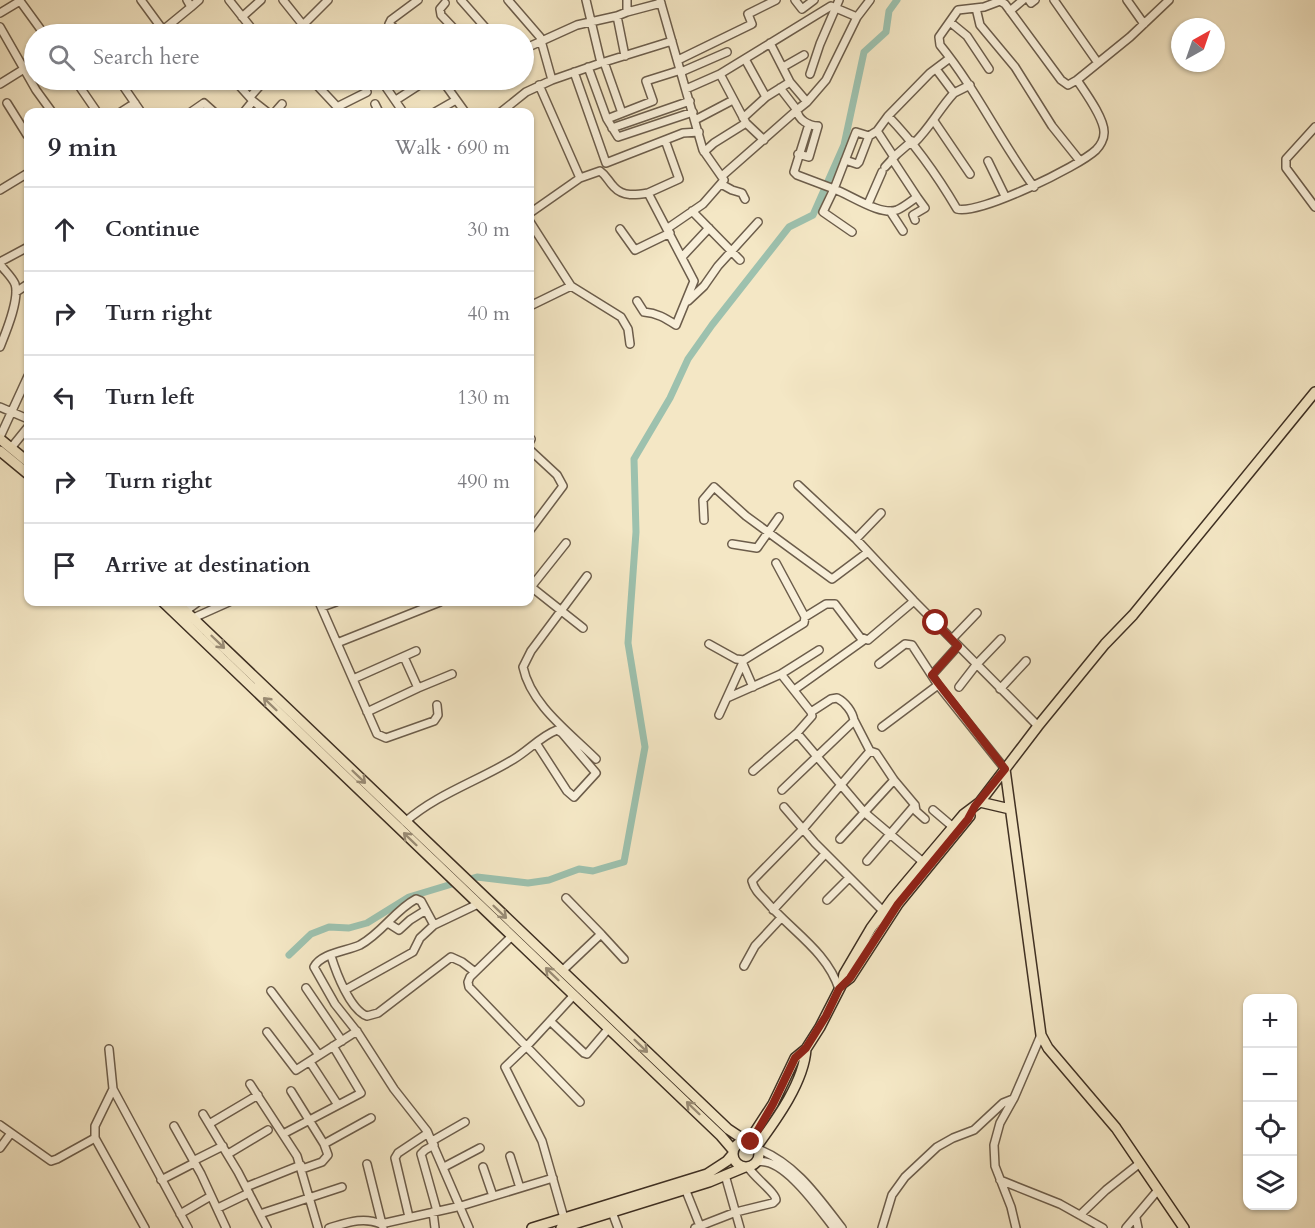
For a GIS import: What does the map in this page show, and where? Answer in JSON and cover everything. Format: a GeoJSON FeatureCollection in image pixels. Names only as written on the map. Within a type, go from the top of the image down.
{"type":"FeatureCollection","features":[{"type":"Feature","properties":{"kind":"main road"},"geometry":{"type":"LineString","coordinates":[[841,987],[850,978],[898,904],[968,819],[1038,726],[1105,644],[1133,615],[1315,392]]}},
{"type":"Feature","properties":{"kind":"main road"},"geometry":{"type":"LineString","coordinates":[[0,438],[24,458]]}},
{"type":"Feature","properties":{"kind":"main road"},"geometry":{"type":"LineString","coordinates":[[0,451],[24,471]]}},
{"type":"Feature","properties":{"kind":"main road"},"geometry":{"type":"LineString","coordinates":[[169,606],[186,617],[729,1129],[753,1144],[759,1156],[750,1166],[725,1175],[532,1228]]}},
{"type":"Feature","properties":{"kind":"main road"},"geometry":{"type":"LineString","coordinates":[[179,606],[186,617],[478,904],[721,1136],[733,1152],[736,1163],[750,1166]]}},
{"type":"Feature","properties":{"kind":"main road"},"geometry":{"type":"LineString","coordinates":[[1005,769],[1041,1035],[1048,1048],[1116,1128],[1184,1228]]}},
{"type":"Feature","properties":{"kind":"main road"},"geometry":{"type":"LineString","coordinates":[[753,1144],[795,1058],[806,1048],[826,1016],[857,950],[883,911],[964,814],[978,804],[1010,809]]}},
{"type":"Feature","properties":{"kind":"main road"},"geometry":{"type":"LineString","coordinates":[[753,1144],[786,1103],[805,1062],[806,1048]]}},
{"type":"Feature","properties":{"kind":"main road"},"geometry":{"type":"LineString","coordinates":[[561,1228],[684,1186],[717,1170],[727,1161],[740,1142],[753,1144]]}},
{"type":"Feature","properties":{"kind":"street"},"geometry":{"type":"LineString","coordinates":[[0,13],[20,0],[37,24]]}},
{"type":"Feature","properties":{"kind":"street"},"geometry":{"type":"LineString","coordinates":[[141,0],[155,24]]}},
{"type":"Feature","properties":{"kind":"street"},"geometry":{"type":"LineString","coordinates":[[168,24],[189,3],[200,0]]}},
{"type":"Feature","properties":{"kind":"street"},"geometry":{"type":"LineString","coordinates":[[229,0],[247,24]]}},
{"type":"Feature","properties":{"kind":"street"},"geometry":{"type":"LineString","coordinates":[[242,18],[261,0]]}},
{"type":"Feature","properties":{"kind":"street"},"geometry":{"type":"LineString","coordinates":[[283,0],[303,24],[328,0]]}},
{"type":"Feature","properties":{"kind":"street"},"geometry":{"type":"LineString","coordinates":[[389,24],[391,20],[418,0]]}},
{"type":"Feature","properties":{"kind":"street"},"geometry":{"type":"LineString","coordinates":[[461,0],[482,24]]}},
{"type":"Feature","properties":{"kind":"street"},"geometry":{"type":"LineString","coordinates":[[510,0],[530,24]]}},
{"type":"Feature","properties":{"kind":"street"},"geometry":{"type":"LineString","coordinates":[[586,0],[603,63],[622,113]]}},
{"type":"Feature","properties":{"kind":"street"},"geometry":{"type":"LineString","coordinates":[[627,0],[627,12]]}},
{"type":"Feature","properties":{"kind":"street"},"geometry":{"type":"LineString","coordinates":[[678,60],[752,24],[748,14],[763,3],[776,0]]}},
{"type":"Feature","properties":{"kind":"street"},"geometry":{"type":"LineString","coordinates":[[795,0],[802,9],[814,0]]}},
{"type":"Feature","properties":{"kind":"street"},"geometry":{"type":"LineString","coordinates":[[686,89],[720,74],[839,0]]}},
{"type":"Feature","properties":{"kind":"street"},"geometry":{"type":"LineString","coordinates":[[620,230],[635,250],[669,231],[703,204],[722,180],[807,102],[826,80],[857,17],[870,0]]}},
{"type":"Feature","properties":{"kind":"street"},"geometry":{"type":"LineString","coordinates":[[1010,11],[1023,0]]}},
{"type":"Feature","properties":{"kind":"street"},"geometry":{"type":"LineString","coordinates":[[1029,0],[1031,3],[1035,0]]}},
{"type":"Feature","properties":{"kind":"street"},"geometry":{"type":"LineString","coordinates":[[1054,0],[1098,63]]}},
{"type":"Feature","properties":{"kind":"street"},"geometry":{"type":"LineString","coordinates":[[1126,0],[1144,24]]}},
{"type":"Feature","properties":{"kind":"street"},"geometry":{"type":"LineString","coordinates":[[1034,187],[1013,158],[970,85],[939,41],[958,10],[976,8],[1000,1],[1005,4],[1061,80],[1068,85],[1098,63],[1169,0]]}},
{"type":"Feature","properties":{"kind":"street"},"geometry":{"type":"LineString","coordinates":[[445,1],[440,9],[441,15],[450,24]]}},
{"type":"Feature","properties":{"kind":"street"},"geometry":{"type":"LineString","coordinates":[[534,44],[577,25],[617,16],[660,1],[705,152],[722,180],[732,190],[742,193],[746,199]]}},
{"type":"Feature","properties":{"kind":"street"},"geometry":{"type":"LineString","coordinates":[[831,4],[857,17]]}},
{"type":"Feature","properties":{"kind":"street"},"geometry":{"type":"LineString","coordinates":[[810,74],[831,4]]}},
{"type":"Feature","properties":{"kind":"street"},"geometry":{"type":"LineString","coordinates":[[976,8],[980,25],[1015,67],[1052,126],[1080,161]]}},
{"type":"Feature","properties":{"kind":"street"},"geometry":{"type":"LineString","coordinates":[[617,16],[625,56]]}},
{"type":"Feature","properties":{"kind":"street"},"geometry":{"type":"LineString","coordinates":[[950,22],[967,36],[989,69]]}},
{"type":"Feature","properties":{"kind":"street"},"geometry":{"type":"LineString","coordinates":[[0,84],[24,69],[1,30]]}},
{"type":"Feature","properties":{"kind":"street"},"geometry":{"type":"LineString","coordinates":[[534,30],[541,40],[552,80]]}},
{"type":"Feature","properties":{"kind":"street"},"geometry":{"type":"LineString","coordinates":[[534,88],[588,67],[672,40]]}},
{"type":"Feature","properties":{"kind":"street"},"geometry":{"type":"LineString","coordinates":[[770,43],[790,82],[807,102]]}},
{"type":"Feature","properties":{"kind":"street"},"geometry":{"type":"LineString","coordinates":[[607,119],[653,101],[646,81],[681,71],[727,52]]}},
{"type":"Feature","properties":{"kind":"street"},"geometry":{"type":"LineString","coordinates":[[783,67],[804,55]]}},
{"type":"Feature","properties":{"kind":"street"},"geometry":{"type":"LineString","coordinates":[[745,58],[766,97]]}},
{"type":"Feature","properties":{"kind":"street"},"geometry":{"type":"LineString","coordinates":[[845,160],[857,164],[869,136],[950,58]]}},
{"type":"Feature","properties":{"kind":"street"},"geometry":{"type":"LineString","coordinates":[[588,67],[615,135],[622,137],[693,112]]}},
{"type":"Feature","properties":{"kind":"street"},"geometry":{"type":"LineString","coordinates":[[936,69],[954,93]]}},
{"type":"Feature","properties":{"kind":"street"},"geometry":{"type":"LineString","coordinates":[[574,72],[606,163],[683,133],[699,132]]}},
{"type":"Feature","properties":{"kind":"street"},"geometry":{"type":"LineString","coordinates":[[720,74],[745,120],[764,140]]}},
{"type":"Feature","properties":{"kind":"street"},"geometry":{"type":"LineString","coordinates":[[888,116],[913,142],[935,172],[957,209],[964,211],[1034,187],[1096,150],[1105,132],[1096,110],[1077,80]]}},
{"type":"Feature","properties":{"kind":"street"},"geometry":{"type":"LineString","coordinates":[[705,152],[745,120],[766,97],[790,82]]}},
{"type":"Feature","properties":{"kind":"street"},"geometry":{"type":"LineString","coordinates":[[539,85],[580,178]]}},
{"type":"Feature","properties":{"kind":"street"},"geometry":{"type":"LineString","coordinates":[[868,204],[883,169],[927,131],[939,110],[954,93],[970,85]]}},
{"type":"Feature","properties":{"kind":"street"},"geometry":{"type":"LineString","coordinates":[[780,88],[800,117],[809,124],[798,154],[794,172],[797,175],[878,209],[890,211],[898,209],[917,197]]}},
{"type":"Feature","properties":{"kind":"street"},"geometry":{"type":"LineString","coordinates":[[38,90],[49,108]]}},
{"type":"Feature","properties":{"kind":"street"},"geometry":{"type":"LineString","coordinates":[[82,90],[94,108]]}},
{"type":"Feature","properties":{"kind":"street"},"geometry":{"type":"LineString","coordinates":[[126,90],[138,108]]}},
{"type":"Feature","properties":{"kind":"street"},"geometry":{"type":"LineString","coordinates":[[243,90],[262,108]]}},
{"type":"Feature","properties":{"kind":"street"},"geometry":{"type":"LineString","coordinates":[[246,108],[258,90]]}},
{"type":"Feature","properties":{"kind":"street"},"geometry":{"type":"LineString","coordinates":[[321,90],[338,108]]}},
{"type":"Feature","properties":{"kind":"street"},"geometry":{"type":"LineString","coordinates":[[388,90],[401,108]]}},
{"type":"Feature","properties":{"kind":"street"},"geometry":{"type":"LineString","coordinates":[[396,100],[412,90]]}},
{"type":"Feature","properties":{"kind":"street"},"geometry":{"type":"LineString","coordinates":[[449,90],[462,108]]}},
{"type":"Feature","properties":{"kind":"street"},"geometry":{"type":"LineString","coordinates":[[506,108],[530,90]]}},
{"type":"Feature","properties":{"kind":"street"},"geometry":{"type":"LineString","coordinates":[[343,108],[367,92]]}},
{"type":"Feature","properties":{"kind":"street"},"geometry":{"type":"LineString","coordinates":[[442,108],[456,100]]}},
{"type":"Feature","properties":{"kind":"street"},"geometry":{"type":"LineString","coordinates":[[695,120],[734,100]]}},
{"type":"Feature","properties":{"kind":"street"},"geometry":{"type":"LineString","coordinates":[[612,128],[690,101]]}},
{"type":"Feature","properties":{"kind":"street"},"geometry":{"type":"LineString","coordinates":[[7,103],[24,129]]}},
{"type":"Feature","properties":{"kind":"street"},"geometry":{"type":"LineString","coordinates":[[127,108],[135,103]]}},
{"type":"Feature","properties":{"kind":"street"},"geometry":{"type":"LineString","coordinates":[[197,108],[204,103],[210,108]]}},
{"type":"Feature","properties":{"kind":"street"},"geometry":{"type":"LineString","coordinates":[[278,108],[282,104]]}},
{"type":"Feature","properties":{"kind":"street"},"geometry":{"type":"LineString","coordinates":[[375,104],[377,108]]}},
{"type":"Feature","properties":{"kind":"street"},"geometry":{"type":"LineString","coordinates":[[934,121],[970,174]]}},
{"type":"Feature","properties":{"kind":"street"},"geometry":{"type":"LineString","coordinates":[[1315,127],[1286,159],[1286,168],[1315,207]]}},
{"type":"Feature","properties":{"kind":"street"},"geometry":{"type":"LineString","coordinates":[[877,130],[925,208],[913,215],[915,220]]}},
{"type":"Feature","properties":{"kind":"street"},"geometry":{"type":"LineString","coordinates":[[852,232],[823,212],[829,188],[845,160],[856,132],[869,136]]}},
{"type":"Feature","properties":{"kind":"street"},"geometry":{"type":"LineString","coordinates":[[534,210],[580,178],[600,171],[606,175],[614,187],[634,196],[648,193],[679,179],[665,140]]}},
{"type":"Feature","properties":{"kind":"street"},"geometry":{"type":"LineString","coordinates":[[987,161],[1005,196]]}},
{"type":"Feature","properties":{"kind":"street"},"geometry":{"type":"LineString","coordinates":[[0,190],[24,175]]}},
{"type":"Feature","properties":{"kind":"street"},"geometry":{"type":"LineString","coordinates":[[637,301],[644,312],[653,312],[665,317],[676,326],[694,281],[648,193]]}},
{"type":"Feature","properties":{"kind":"street"},"geometry":{"type":"LineString","coordinates":[[692,211],[740,260]]}},
{"type":"Feature","properties":{"kind":"street"},"geometry":{"type":"LineString","coordinates":[[890,211],[903,231]]}},
{"type":"Feature","properties":{"kind":"street"},"geometry":{"type":"LineString","coordinates":[[687,302],[704,286],[731,251],[758,222]]}},
{"type":"Feature","properties":{"kind":"street"},"geometry":{"type":"LineString","coordinates":[[534,228],[571,286],[621,317],[628,329],[630,344]]}},
{"type":"Feature","properties":{"kind":"street"},"geometry":{"type":"LineString","coordinates":[[682,257],[709,228]]}},
{"type":"Feature","properties":{"kind":"street"},"geometry":{"type":"LineString","coordinates":[[0,346],[10,321],[15,292],[14,284],[0,263],[24,250]]}},
{"type":"Feature","properties":{"kind":"street"},"geometry":{"type":"LineString","coordinates":[[15,292],[24,286]]}},
{"type":"Feature","properties":{"kind":"street"},"geometry":{"type":"LineString","coordinates":[[534,304],[571,286]]}},
{"type":"Feature","properties":{"kind":"street"},"geometry":{"type":"LineString","coordinates":[[0,438],[24,385]]}},
{"type":"Feature","properties":{"kind":"street"},"geometry":{"type":"LineString","coordinates":[[0,407],[24,417]]}},
{"type":"Feature","properties":{"kind":"street"},"geometry":{"type":"LineString","coordinates":[[11,447],[24,432]]}},
{"type":"Feature","properties":{"kind":"street"},"geometry":{"type":"LineString","coordinates":[[534,455],[557,475],[563,486],[534,525]]}},
{"type":"Feature","properties":{"kind":"street"},"geometry":{"type":"LineString","coordinates":[[798,485],[856,539],[1038,726]]}},
{"type":"Feature","properties":{"kind":"street"},"geometry":{"type":"LineString","coordinates":[[704,520],[703,500],[714,487],[746,516],[832,579],[868,552]]}},
{"type":"Feature","properties":{"kind":"street"},"geometry":{"type":"LineString","coordinates":[[856,539],[881,513]]}},
{"type":"Feature","properties":{"kind":"street"},"geometry":{"type":"LineString","coordinates":[[732,544],[758,548],[779,517]]}},
{"type":"Feature","properties":{"kind":"street"},"geometry":{"type":"LineString","coordinates":[[534,582],[566,543]]}},
{"type":"Feature","properties":{"kind":"street"},"geometry":{"type":"LineString","coordinates":[[720,715],[744,662],[804,623],[805,616],[776,563]]}},
{"type":"Feature","properties":{"kind":"street"},"geometry":{"type":"LineString","coordinates":[[587,576],[531,651],[523,667],[528,684],[550,714],[596,759]]}},
{"type":"Feature","properties":{"kind":"street"},"geometry":{"type":"LineString","coordinates":[[534,590],[583,628]]}},
{"type":"Feature","properties":{"kind":"street"},"geometry":{"type":"LineString","coordinates":[[794,690],[864,640],[868,640],[914,601]]}},
{"type":"Feature","properties":{"kind":"street"},"geometry":{"type":"LineString","coordinates":[[805,616],[826,604],[835,604],[864,640]]}},
{"type":"Feature","properties":{"kind":"street"},"geometry":{"type":"LineString","coordinates":[[186,617],[195,606]]}},
{"type":"Feature","properties":{"kind":"street"},"geometry":{"type":"LineString","coordinates":[[186,617],[218,606]]}},
{"type":"Feature","properties":{"kind":"street"},"geometry":{"type":"LineString","coordinates":[[322,606],[376,734],[386,738],[434,721],[438,716],[437,705]]}},
{"type":"Feature","properties":{"kind":"street"},"geometry":{"type":"LineString","coordinates":[[337,643],[430,606]]}},
{"type":"Feature","properties":{"kind":"street"},"geometry":{"type":"LineString","coordinates":[[952,639],[977,613]]}},
{"type":"Feature","properties":{"kind":"street"},"geometry":{"type":"LineString","coordinates":[[959,687],[976,664],[1001,639]]}},
{"type":"Feature","properties":{"kind":"street"},"geometry":{"type":"LineString","coordinates":[[879,664],[908,643],[912,645],[938,685],[1005,769]]}},
{"type":"Feature","properties":{"kind":"street"},"geometry":{"type":"LineString","coordinates":[[709,644],[744,662],[753,687]]}},
{"type":"Feature","properties":{"kind":"street"},"geometry":{"type":"LineString","coordinates":[[932,675],[958,646]]}},
{"type":"Feature","properties":{"kind":"street"},"geometry":{"type":"LineString","coordinates":[[353,679],[416,651]]}},
{"type":"Feature","properties":{"kind":"street"},"geometry":{"type":"LineString","coordinates":[[727,698],[781,674],[819,651]]}},
{"type":"Feature","properties":{"kind":"street"},"geometry":{"type":"LineString","coordinates":[[404,657],[418,688]]}},
{"type":"Feature","properties":{"kind":"street"},"geometry":{"type":"LineString","coordinates":[[1000,689],[1026,662]]}},
{"type":"Feature","properties":{"kind":"street"},"geometry":{"type":"LineString","coordinates":[[367,712],[452,674]]}},
{"type":"Feature","properties":{"kind":"street"},"geometry":{"type":"LineString","coordinates":[[753,771],[797,733],[812,716],[781,674]]}},
{"type":"Feature","properties":{"kind":"street"},"geometry":{"type":"LineString","coordinates":[[882,727],[938,685]]}},
{"type":"Feature","properties":{"kind":"street"},"geometry":{"type":"LineString","coordinates":[[811,712],[831,699],[837,698],[843,701],[853,715],[870,751],[876,753],[915,806],[916,811],[925,819]]}},
{"type":"Feature","properties":{"kind":"street"},"geometry":{"type":"LineString","coordinates":[[782,790],[854,720]]}},
{"type":"Feature","properties":{"kind":"street"},"geometry":{"type":"LineString","coordinates":[[405,822],[430,802],[515,758],[551,732],[557,730],[562,732],[597,773],[574,797],[567,791],[536,743]]}},
{"type":"Feature","properties":{"kind":"street"},"geometry":{"type":"LineString","coordinates":[[797,733],[864,812],[923,862]]}},
{"type":"Feature","properties":{"kind":"street"},"geometry":{"type":"LineString","coordinates":[[841,987],[824,959],[772,910],[755,889],[752,881],[803,829],[870,751]]}},
{"type":"Feature","properties":{"kind":"street"},"geometry":{"type":"LineString","coordinates":[[840,839],[894,780]]}},
{"type":"Feature","properties":{"kind":"street"},"geometry":{"type":"LineString","coordinates":[[867,861],[915,806]]}},
{"type":"Feature","properties":{"kind":"street"},"geometry":{"type":"LineString","coordinates":[[784,807],[825,854],[883,911]]}},
{"type":"Feature","properties":{"kind":"street"},"geometry":{"type":"LineString","coordinates":[[933,810],[953,827]]}},
{"type":"Feature","properties":{"kind":"street"},"geometry":{"type":"LineString","coordinates":[[772,910],[825,854]]}},
{"type":"Feature","properties":{"kind":"street"},"geometry":{"type":"LineString","coordinates":[[827,900],[849,878]]}},
{"type":"Feature","properties":{"kind":"street"},"geometry":{"type":"LineString","coordinates":[[566,898],[624,959]]}},
{"type":"Feature","properties":{"kind":"street"},"geometry":{"type":"LineString","coordinates":[[434,925],[421,901],[416,899],[367,941],[317,962],[314,967],[335,1004],[357,1031],[394,1089],[432,1140],[469,1228]]}},
{"type":"Feature","properties":{"kind":"street"},"geometry":{"type":"LineString","coordinates":[[345,990],[414,952],[420,938],[434,925],[478,904]]}},
{"type":"Feature","properties":{"kind":"street"},"geometry":{"type":"LineString","coordinates":[[388,924],[399,930],[426,910]]}},
{"type":"Feature","properties":{"kind":"street"},"geometry":{"type":"LineString","coordinates":[[744,966],[755,946],[782,918]]}},
{"type":"Feature","properties":{"kind":"street"},"geometry":{"type":"LineString","coordinates":[[562,971],[600,934]]}},
{"type":"Feature","properties":{"kind":"street"},"geometry":{"type":"LineString","coordinates":[[512,936],[475,972],[468,982],[469,987],[580,1102]]}},
{"type":"Feature","properties":{"kind":"street"},"geometry":{"type":"LineString","coordinates":[[331,956],[345,990],[364,1016],[378,1013],[451,957],[475,972]]}},
{"type":"Feature","properties":{"kind":"street"},"geometry":{"type":"LineString","coordinates":[[306,988],[342,1041]]}},
{"type":"Feature","properties":{"kind":"street"},"geometry":{"type":"LineString","coordinates":[[272,991],[319,1055]]}},
{"type":"Feature","properties":{"kind":"street"},"geometry":{"type":"LineString","coordinates":[[564,1218],[542,1142],[505,1070],[506,1064],[527,1046],[574,995]]}},
{"type":"Feature","properties":{"kind":"street"},"geometry":{"type":"LineString","coordinates":[[550,1022],[584,1053],[588,1054],[609,1029]]}},
{"type":"Feature","properties":{"kind":"street"},"geometry":{"type":"LineString","coordinates":[[267,1032],[294,1068],[299,1069],[357,1031]]}},
{"type":"Feature","properties":{"kind":"street"},"geometry":{"type":"LineString","coordinates":[[1016,1228],[993,1157],[994,1145],[1000,1123],[1014,1098],[1041,1035]]}},
{"type":"Feature","properties":{"kind":"street"},"geometry":{"type":"LineString","coordinates":[[283,1134],[361,1093],[333,1046]]}},
{"type":"Feature","properties":{"kind":"street"},"geometry":{"type":"LineString","coordinates":[[108,1049],[113,1089],[188,1228]]}},
{"type":"Feature","properties":{"kind":"street"},"geometry":{"type":"LineString","coordinates":[[310,1062],[338,1105]]}},
{"type":"Feature","properties":{"kind":"street"},"geometry":{"type":"LineString","coordinates":[[250,1084],[297,1156],[318,1228]]}},
{"type":"Feature","properties":{"kind":"street"},"geometry":{"type":"LineString","coordinates":[[113,1089],[95,1126],[95,1138],[145,1228]]}},
{"type":"Feature","properties":{"kind":"street"},"geometry":{"type":"LineString","coordinates":[[218,1208],[248,1190],[326,1159],[328,1155],[324,1144],[291,1091]]}},
{"type":"Feature","properties":{"kind":"street"},"geometry":{"type":"LineString","coordinates":[[209,1124],[258,1095]]}},
{"type":"Feature","properties":{"kind":"street"},"geometry":{"type":"LineString","coordinates":[[882,1228],[892,1195],[905,1177],[937,1148],[953,1138],[974,1130],[1004,1103],[1014,1098]]}},
{"type":"Feature","properties":{"kind":"street"},"geometry":{"type":"LineString","coordinates":[[203,1114],[228,1154],[267,1228]]}},
{"type":"Feature","properties":{"kind":"street"},"geometry":{"type":"LineString","coordinates":[[324,1144],[371,1118]]}},
{"type":"Feature","properties":{"kind":"street"},"geometry":{"type":"LineString","coordinates":[[409,1217],[395,1158],[398,1154],[432,1140],[465,1122]]}},
{"type":"Feature","properties":{"kind":"street"},"geometry":{"type":"LineString","coordinates":[[0,1125],[51,1161],[95,1138]]}},
{"type":"Feature","properties":{"kind":"street"},"geometry":{"type":"LineString","coordinates":[[174,1126],[212,1196],[226,1228]]}},
{"type":"Feature","properties":{"kind":"street"},"geometry":{"type":"LineString","coordinates":[[228,1154],[268,1130]]}},
{"type":"Feature","properties":{"kind":"street"},"geometry":{"type":"LineString","coordinates":[[0,1148],[10,1132]]}},
{"type":"Feature","properties":{"kind":"street"},"geometry":{"type":"LineString","coordinates":[[432,1140],[421,1154],[435,1212],[435,1228]]}},
{"type":"Feature","properties":{"kind":"street"},"geometry":{"type":"LineString","coordinates":[[753,1144],[788,1165],[811,1188],[842,1228]]}},
{"type":"Feature","properties":{"kind":"street"},"geometry":{"type":"LineString","coordinates":[[162,1180],[223,1146]]}},
{"type":"Feature","properties":{"kind":"street"},"geometry":{"type":"LineString","coordinates":[[444,1167],[480,1148]]}},
{"type":"Feature","properties":{"kind":"street"},"geometry":{"type":"LineString","coordinates":[[510,1156],[520,1188]]}},
{"type":"Feature","properties":{"kind":"street"},"geometry":{"type":"LineString","coordinates":[[684,1186],[699,1227],[735,1212],[773,1203],[776,1200],[775,1194],[754,1177],[750,1166],[770,1162],[806,1192],[834,1228]]}},
{"type":"Feature","properties":{"kind":"street"},"geometry":{"type":"LineString","coordinates":[[1080,1215],[1115,1182],[1140,1163]]}},
{"type":"Feature","properties":{"kind":"street"},"geometry":{"type":"LineString","coordinates":[[367,1164],[382,1226]]}},
{"type":"Feature","properties":{"kind":"street"},"geometry":{"type":"LineString","coordinates":[[483,1167],[492,1196]]}},
{"type":"Feature","properties":{"kind":"street"},"geometry":{"type":"LineString","coordinates":[[725,1175],[740,1228]]}},
{"type":"Feature","properties":{"kind":"street"},"geometry":{"type":"LineString","coordinates":[[382,1226],[409,1217],[461,1206],[553,1178]]}},
{"type":"Feature","properties":{"kind":"street"},"geometry":{"type":"LineString","coordinates":[[1000,1180],[1033,1192],[1103,1228]]}},
{"type":"Feature","properties":{"kind":"street"},"geometry":{"type":"LineString","coordinates":[[260,1214],[342,1187]]}},
{"type":"Feature","properties":{"kind":"street"},"geometry":{"type":"LineString","coordinates":[[1126,1228],[1158,1190]]}},
{"type":"Feature","properties":{"kind":"street"},"geometry":{"type":"LineString","coordinates":[[180,1214],[212,1196]]}},
{"type":"Feature","properties":{"kind":"street"},"geometry":{"type":"LineString","coordinates":[[612,1212],[618,1228]]}},
{"type":"Feature","properties":{"kind":"street"},"geometry":{"type":"LineString","coordinates":[[1136,1218],[1138,1228]]}},
{"type":"Feature","properties":{"kind":"street"},"geometry":{"type":"LineString","coordinates":[[329,1228],[353,1220],[373,1220],[382,1226]]}},
{"type":"Feature","properties":{"kind":"waterway"},"geometry":{"type":"LineString","coordinates":[[470,879],[477,877],[528,883],[549,880],[579,869],[593,871],[624,862],[645,747],[628,643],[636,532],[634,459],[670,398],[688,359],[712,325],[789,227],[813,215],[844,145],[864,52],[886,32],[889,11],[897,0]]}},
{"type":"Feature","properties":{"kind":"waterway"},"geometry":{"type":"LineString","coordinates":[[289,955],[311,934],[329,927],[349,928],[367,923],[409,897],[452,884]]}},
{"type":"Feature","properties":{"kind":"route"},"geometry":{"type":"LineString","coordinates":[[751,1142],[749,1141],[773,1104],[795,1058],[814,1037],[842,984],[850,978],[898,904],[968,819],[975,806],[1005,769],[932,675],[958,646],[936,623]]}}]}
